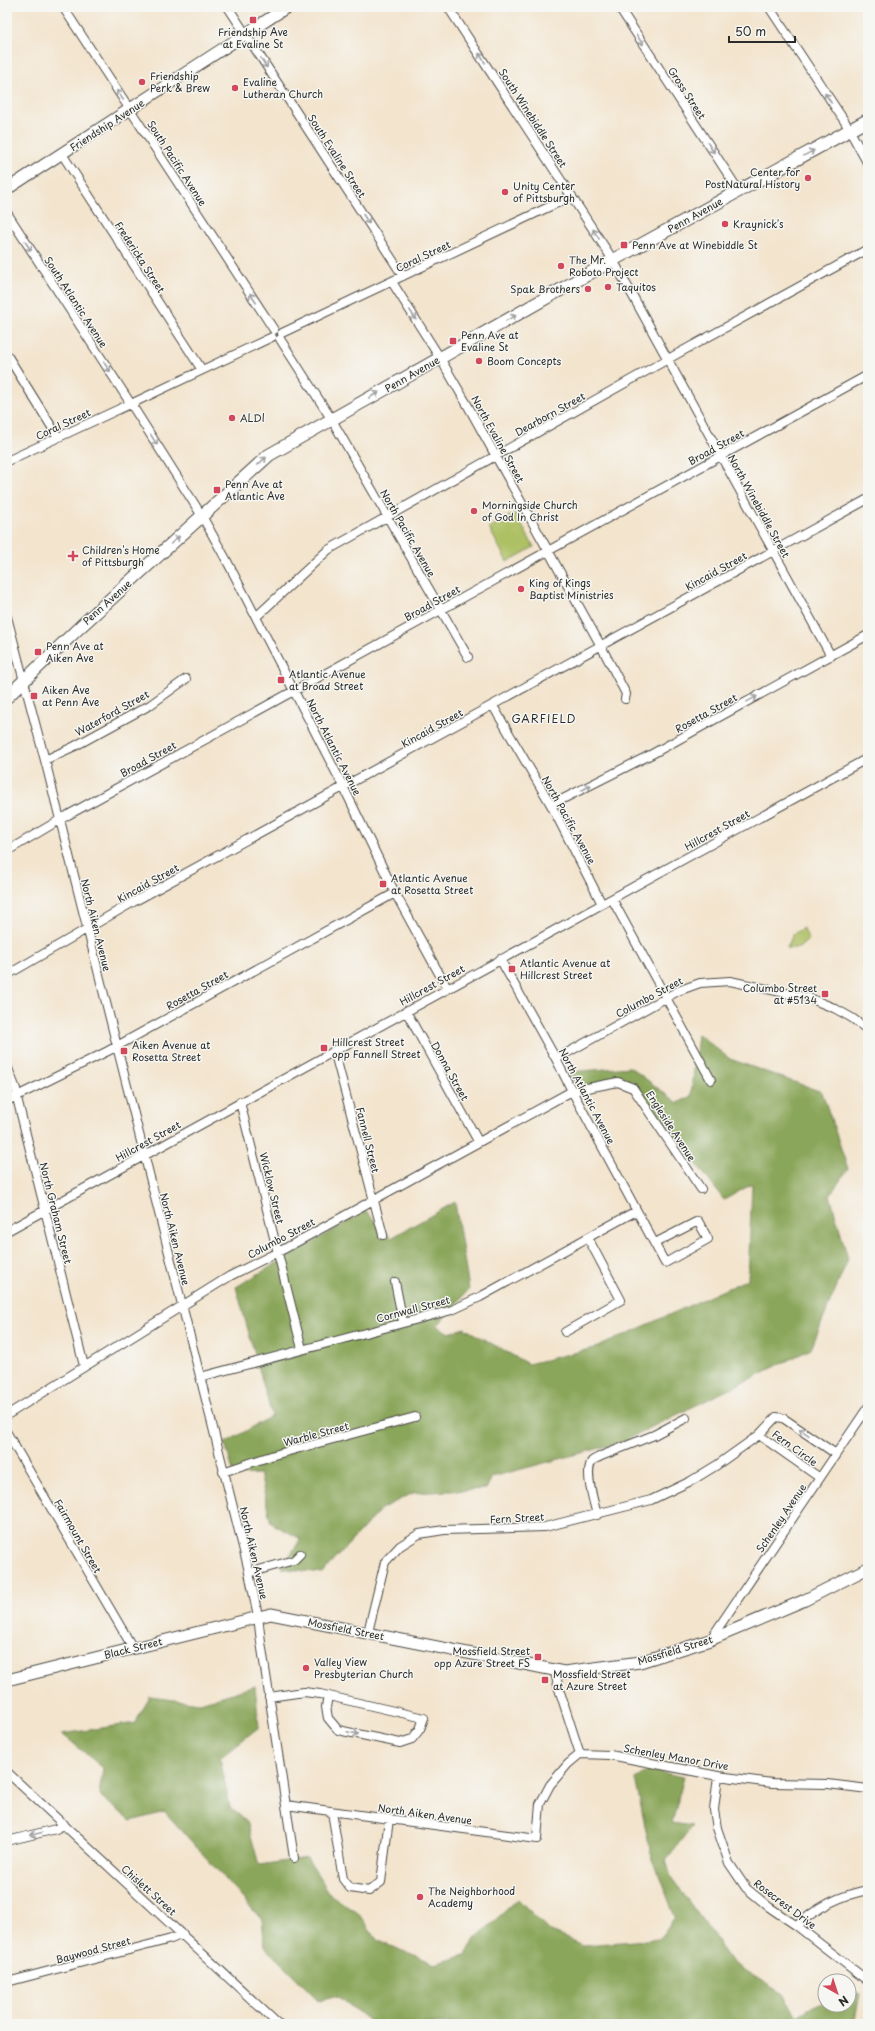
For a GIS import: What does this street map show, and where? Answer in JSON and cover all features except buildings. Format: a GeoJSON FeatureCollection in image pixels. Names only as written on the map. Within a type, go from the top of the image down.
{"type":"FeatureCollection","features":[{"type":"Feature","properties":{"kind":"main road","name":"Penn Avenue"},"geometry":{"type":"LineString","coordinates":[[7,697],[82,624],[269,455],[613,260],[868,120]]}},
{"type":"Feature","properties":{"kind":"street","name":"South Pacific Avenue"},"geometry":{"type":"LineString","coordinates":[[63,7],[332,420]]}},
{"type":"Feature","properties":{"kind":"street","name":"South Evaline Street"},"geometry":{"type":"LineString","coordinates":[[228,7],[403,276]]}},
{"type":"Feature","properties":{"kind":"street","name":"Friendship Avenue"},"geometry":{"type":"LineString","coordinates":[[7,189],[287,7]]}},
{"type":"Feature","properties":{"kind":"street","name":"South Winebiddle Street"},"geometry":{"type":"LineString","coordinates":[[448,7],[613,260]]}},
{"type":"Feature","properties":{"kind":"street","name":"Gross Street"},"geometry":{"type":"LineString","coordinates":[[619,7],[739,191]]}},
{"type":"Feature","properties":{"kind":"street"},"geometry":{"type":"LineString","coordinates":[[769,7],[850,130],[868,164]]}},
{"type":"Feature","properties":{"kind":"street","name":"Fredericka Street"},"geometry":{"type":"LineString","coordinates":[[62,154],[202,370]]}},
{"type":"Feature","properties":{"kind":"street","name":"Coral Street"},"geometry":{"type":"LineString","coordinates":[[7,461],[392,282],[572,196]]}},
{"type":"Feature","properties":{"kind":"street","name":"South Atlantic Avenue"},"geometry":{"type":"LineString","coordinates":[[7,213],[202,516]]}},
{"type":"Feature","properties":{"kind":"street","name":"Dearborn Street"},"geometry":{"type":"LineString","coordinates":[[256,617],[328,550],[668,359],[868,249]]}},
{"type":"Feature","properties":{"kind":"street","name":"North Winebiddle Street"},"geometry":{"type":"LineString","coordinates":[[613,260],[831,656]]}},
{"type":"Feature","properties":{"kind":"street"},"geometry":{"type":"LineString","coordinates":[[392,282],[440,358]]}},
{"type":"Feature","properties":{"kind":"street"},"geometry":{"type":"LineString","coordinates":[[7,354],[58,437]]}},
{"type":"Feature","properties":{"kind":"street","name":"North Evaline Street"},"geometry":{"type":"LineString","coordinates":[[440,358],[549,550],[626,694],[625,699]]}},
{"type":"Feature","properties":{"kind":"street","name":"Broad Street"},"geometry":{"type":"LineString","coordinates":[[7,851],[59,820],[294,690],[868,375]]}},
{"type":"Feature","properties":{"kind":"street","name":"North Pacific Avenue"},"geometry":{"type":"LineString","coordinates":[[332,420],[468,657]]}},
{"type":"Feature","properties":{"kind":"street","name":"Kincaid Street"},"geometry":{"type":"LineString","coordinates":[[7,975],[135,901],[494,706],[868,499]]}},
{"type":"Feature","properties":{"kind":"street","name":"North Atlantic Avenue"},"geometry":{"type":"LineString","coordinates":[[202,516],[294,690],[395,893],[447,988]]}},
{"type":"Feature","properties":{"kind":"street","name":"North Aiken Avenue"},"geometry":{"type":"LineString","coordinates":[[7,617],[45,760],[249,1573],[258,1616],[294,1858]]}},
{"type":"Feature","properties":{"kind":"street","name":"Rosetta Street"},"geometry":{"type":"LineString","coordinates":[[551,805],[652,754],[831,656],[868,634]]}},
{"type":"Feature","properties":{"kind":"street","name":"Waterford Street"},"geometry":{"type":"LineString","coordinates":[[45,760],[75,746],[150,705],[186,678]]}},
{"type":"Feature","properties":{"kind":"street","name":"North Pacific Avenue"},"geometry":{"type":"LineString","coordinates":[[494,706],[551,805],[602,904]]}},
{"type":"Feature","properties":{"kind":"street","name":"Hillcrest Street"},"geometry":{"type":"LineString","coordinates":[[7,1230],[868,758]]}},
{"type":"Feature","properties":{"kind":"street","name":"Rosetta Street"},"geometry":{"type":"LineString","coordinates":[[7,1101],[116,1046],[395,893]]}},
{"type":"Feature","properties":{"kind":"street"},"geometry":{"type":"LineString","coordinates":[[612,899],[665,999],[711,1080]]}},
{"type":"Feature","properties":{"kind":"street","name":"North Atlantic Avenue"},"geometry":{"type":"LineString","coordinates":[[500,959],[556,1059],[665,1263],[708,1239],[698,1221],[655,1243]]}},
{"type":"Feature","properties":{"kind":"street","name":"Columbo Street"},"geometry":{"type":"LineString","coordinates":[[556,1059],[665,999],[700,983],[730,981],[809,998],[834,1008],[852,1018],[868,1030]]}},
{"type":"Feature","properties":{"kind":"street","name":"Donna Street"},"geometry":{"type":"LineString","coordinates":[[406,1011],[478,1141]]}},
{"type":"Feature","properties":{"kind":"street","name":"Fannell Street"},"geometry":{"type":"LineString","coordinates":[[334,1050],[383,1235]]}},
{"type":"Feature","properties":{"kind":"street","name":"North Graham Street"},"geometry":{"type":"LineString","coordinates":[[7,1066],[17,1096],[84,1366]]}},
{"type":"Feature","properties":{"kind":"street","name":"Engleside Avenue"},"geometry":{"type":"LineString","coordinates":[[572,1091],[618,1082],[633,1088],[701,1189]]}},
{"type":"Feature","properties":{"kind":"street","name":"Columbo Street"},"geometry":{"type":"LineString","coordinates":[[7,1415],[230,1276],[278,1252],[478,1141],[572,1091]]}},
{"type":"Feature","properties":{"kind":"street","name":"Wicklow Street"},"geometry":{"type":"LineString","coordinates":[[240,1102],[302,1350]]}},
{"type":"Feature","properties":{"kind":"street","name":"Cornwall Street"},"geometry":{"type":"LineString","coordinates":[[200,1378],[402,1322],[452,1310],[480,1297],[636,1211]]}},
{"type":"Feature","properties":{"kind":"street"},"geometry":{"type":"LineString","coordinates":[[565,1332],[621,1300],[588,1238]]}},
{"type":"Feature","properties":{"kind":"street"},"geometry":{"type":"LineString","coordinates":[[394,1282],[402,1322]]}},
{"type":"Feature","properties":{"kind":"street","name":"Schenley Avenue"},"geometry":{"type":"LineString","coordinates":[[710,1640],[868,1407]]}},
{"type":"Feature","properties":{"kind":"street","name":"Fern Circle"},"geometry":{"type":"LineString","coordinates":[[820,1478],[759,1435],[776,1416],[783,1418],[836,1454]]}},
{"type":"Feature","properties":{"kind":"street","name":"Warble Street"},"geometry":{"type":"LineString","coordinates":[[223,1472],[274,1455],[416,1417]]}},
{"type":"Feature","properties":{"kind":"street"},"geometry":{"type":"LineString","coordinates":[[596,1515],[589,1475],[589,1469],[593,1461],[601,1456],[654,1435],[686,1418]]}},
{"type":"Feature","properties":{"kind":"street","name":"Fairmount Street"},"geometry":{"type":"LineString","coordinates":[[7,1433],[133,1648]]}},
{"type":"Feature","properties":{"kind":"street","name":"Fern Street"},"geometry":{"type":"LineString","coordinates":[[368,1632],[385,1562],[400,1546],[419,1534],[444,1530],[545,1527],[651,1500],[691,1481],[723,1461],[759,1435]]}},
{"type":"Feature","properties":{"kind":"street"},"geometry":{"type":"LineString","coordinates":[[249,1573],[294,1560],[300,1554]]}},
{"type":"Feature","properties":{"kind":"street","name":"Mossfield Street"},"geometry":{"type":"LineString","coordinates":[[258,1616],[271,1614],[368,1632],[555,1672],[640,1662],[710,1640],[806,1600],[868,1568]]}},
{"type":"Feature","properties":{"kind":"street","name":"Black Street"},"geometry":{"type":"LineString","coordinates":[[7,1680],[258,1616]]}},
{"type":"Feature","properties":{"kind":"street"},"geometry":{"type":"LineString","coordinates":[[555,1672],[580,1754]]}},
{"type":"Feature","properties":{"kind":"street"},"geometry":{"type":"LineString","coordinates":[[269,1697],[304,1692],[328,1696],[424,1718],[420,1729],[412,1739],[400,1743],[338,1730],[328,1718],[326,1707],[328,1696]]}},
{"type":"Feature","properties":{"kind":"street","name":"North Aiken Avenue"},"geometry":{"type":"LineString","coordinates":[[286,1805],[537,1839],[540,1804],[550,1784],[568,1764],[580,1754]]}},
{"type":"Feature","properties":{"kind":"street","name":"Schenley Manor Drive"},"geometry":{"type":"LineString","coordinates":[[580,1754],[610,1755],[718,1776],[772,1783],[828,1784],[868,1789]]}},
{"type":"Feature","properties":{"kind":"street","name":"Chislett Street"},"geometry":{"type":"LineString","coordinates":[[7,1772],[183,1934],[278,2024]]}},
{"type":"Feature","properties":{"kind":"street","name":"Rosecrest Drive"},"geometry":{"type":"LineString","coordinates":[[718,1776],[714,1810],[719,1838],[730,1863],[746,1888],[768,1907],[796,1926],[868,1981]]}},
{"type":"Feature","properties":{"kind":"street"},"geometry":{"type":"LineString","coordinates":[[332,1812],[343,1879],[350,1888],[369,1891],[381,1882],[389,1819]]}},
{"type":"Feature","properties":{"kind":"street"},"geometry":{"type":"LineString","coordinates":[[7,1841],[56,1829],[64,1824]]}},
{"type":"Feature","properties":{"kind":"street"},"geometry":{"type":"LineString","coordinates":[[796,1926],[807,1916],[837,1899],[868,1890]]}},
{"type":"Feature","properties":{"kind":"street","name":"Baywood Street"},"geometry":{"type":"LineString","coordinates":[[7,1982],[171,1939],[183,1934]]}},
{"type":"Feature","properties":{"kind":"green space"},"geometry":{"type":"Polygon","coordinates":[[[515,513],[534,547],[507,562],[489,528],[515,513]]]}},
{"type":"Feature","properties":{"kind":"green space"},"geometry":{"type":"Polygon","coordinates":[[[803,928],[809,939],[799,948],[787,948],[793,934],[803,928]]]}},
{"type":"Feature","properties":{"kind":"green space"},"geometry":{"type":"Polygon","coordinates":[[[698,1034],[730,1059],[822,1092],[848,1169],[830,1195],[848,1259],[811,1349],[619,1443],[492,1477],[486,1489],[413,1493],[381,1509],[322,1573],[281,1568],[301,1539],[271,1523],[260,1474],[234,1475],[225,1443],[272,1416],[236,1287],[366,1211],[391,1238],[455,1202],[469,1289],[437,1326],[449,1333],[464,1328],[528,1364],[598,1347],[748,1279],[752,1184],[724,1200],[632,1080],[576,1086],[569,1072],[630,1067],[678,1103],[691,1096],[698,1034]]]}},
{"type":"Feature","properties":{"kind":"green space"},"geometry":{"type":"Polygon","coordinates":[[[255,1686],[259,1727],[220,1758],[230,1808],[247,1821],[259,1865],[307,1858],[331,1895],[358,1913],[378,1941],[435,1964],[466,1955],[475,1939],[518,1899],[551,1932],[584,1945],[659,1939],[675,1917],[651,1854],[635,1779],[649,1770],[684,1777],[672,1823],[692,1826],[666,1860],[671,1877],[734,1964],[783,1994],[797,2017],[817,2005],[817,2013],[856,2013],[855,2021],[857,2024],[373,2024],[338,1996],[319,2001],[265,1947],[262,1920],[165,1812],[131,1821],[99,1795],[103,1768],[62,1734],[135,1723],[150,1697],[200,1703],[255,1686]]]}},
{"type":"Feature","properties":{"kind":"green space"},"geometry":{"type":"Polygon","coordinates":[[[857,1992],[860,1993],[857,2010],[857,1992]]]}},
{"type":"Feature","properties":{"kind":"place","name":"Friendship Ave at Evaline St"},"geometry":{"type":"Point","coordinates":[253,20]}},
{"type":"Feature","properties":{"kind":"place","name":"Friendship Perk & Brew"},"geometry":{"type":"Point","coordinates":[142,82]}},
{"type":"Feature","properties":{"kind":"place","name":"Evaline Lutheran Church"},"geometry":{"type":"Point","coordinates":[235,88]}},
{"type":"Feature","properties":{"kind":"place","name":"Center for PostNatural History"},"geometry":{"type":"Point","coordinates":[808,178]}},
{"type":"Feature","properties":{"kind":"place","name":"Unity Center of Pittsburgh"},"geometry":{"type":"Point","coordinates":[505,192]}},
{"type":"Feature","properties":{"kind":"place","name":"Kraynick's"},"geometry":{"type":"Point","coordinates":[725,224]}},
{"type":"Feature","properties":{"kind":"place","name":"Penn Ave at Winebiddle St"},"geometry":{"type":"Point","coordinates":[624,245]}},
{"type":"Feature","properties":{"kind":"place","name":"The Mr. Roboto Project"},"geometry":{"type":"Point","coordinates":[561,266]}},
{"type":"Feature","properties":{"kind":"place","name":"Taquitos"},"geometry":{"type":"Point","coordinates":[608,287]}},
{"type":"Feature","properties":{"kind":"place","name":"Spak Brothers"},"geometry":{"type":"Point","coordinates":[588,289]}},
{"type":"Feature","properties":{"kind":"place","name":"Penn Ave at Evaline St"},"geometry":{"type":"Point","coordinates":[453,341]}},
{"type":"Feature","properties":{"kind":"place","name":"Boom Concepts"},"geometry":{"type":"Point","coordinates":[479,361]}},
{"type":"Feature","properties":{"kind":"place","name":"ALDI"},"geometry":{"type":"Point","coordinates":[232,418]}},
{"type":"Feature","properties":{"kind":"place","name":"Penn Ave at Atlantic Ave"},"geometry":{"type":"Point","coordinates":[217,490]}},
{"type":"Feature","properties":{"kind":"place","name":"Morningside Church of God In Christ"},"geometry":{"type":"Point","coordinates":[474,511]}},
{"type":"Feature","properties":{"kind":"place","name":"Children's Home of Pittsburgh"},"geometry":{"type":"Point","coordinates":[73,556]}},
{"type":"Feature","properties":{"kind":"place","name":"King of Kings Baptist Ministries"},"geometry":{"type":"Point","coordinates":[521,589]}},
{"type":"Feature","properties":{"kind":"place","name":"Penn Ave at Aiken Ave"},"geometry":{"type":"Point","coordinates":[38,652]}},
{"type":"Feature","properties":{"kind":"place","name":"Atlantic Avenue at Broad Street"},"geometry":{"type":"Point","coordinates":[281,680]}},
{"type":"Feature","properties":{"kind":"place","name":"Aiken Ave at Penn Ave"},"geometry":{"type":"Point","coordinates":[34,696]}},
{"type":"Feature","properties":{"kind":"place","name":"Atlantic Avenue at Rosetta Street"},"geometry":{"type":"Point","coordinates":[383,884]}},
{"type":"Feature","properties":{"kind":"place","name":"Atlantic Avenue at Hillcrest Street"},"geometry":{"type":"Point","coordinates":[512,969]}},
{"type":"Feature","properties":{"kind":"place","name":"Columbo Street at #5134"},"geometry":{"type":"Point","coordinates":[825,994]}},
{"type":"Feature","properties":{"kind":"place","name":"Hillcrest Street opp Fannell Street"},"geometry":{"type":"Point","coordinates":[324,1048]}},
{"type":"Feature","properties":{"kind":"place","name":"Aiken Avenue at Rosetta Street"},"geometry":{"type":"Point","coordinates":[124,1051]}},
{"type":"Feature","properties":{"kind":"place","name":"Mossfield Street opp Azure Street FS"},"geometry":{"type":"Point","coordinates":[538,1657]}},
{"type":"Feature","properties":{"kind":"place","name":"Valley View Presbyterian Church"},"geometry":{"type":"Point","coordinates":[306,1668]}},
{"type":"Feature","properties":{"kind":"place","name":"Mossfield Street at Azure Street"},"geometry":{"type":"Point","coordinates":[545,1680]}},
{"type":"Feature","properties":{"kind":"place","name":"The Neighborhood Academy"},"geometry":{"type":"Point","coordinates":[420,1897]}},
{"type":"Feature","properties":{"kind":"district","name":"GARFIELD"},"geometry":{"type":"Point","coordinates":[544,719]}}]}
